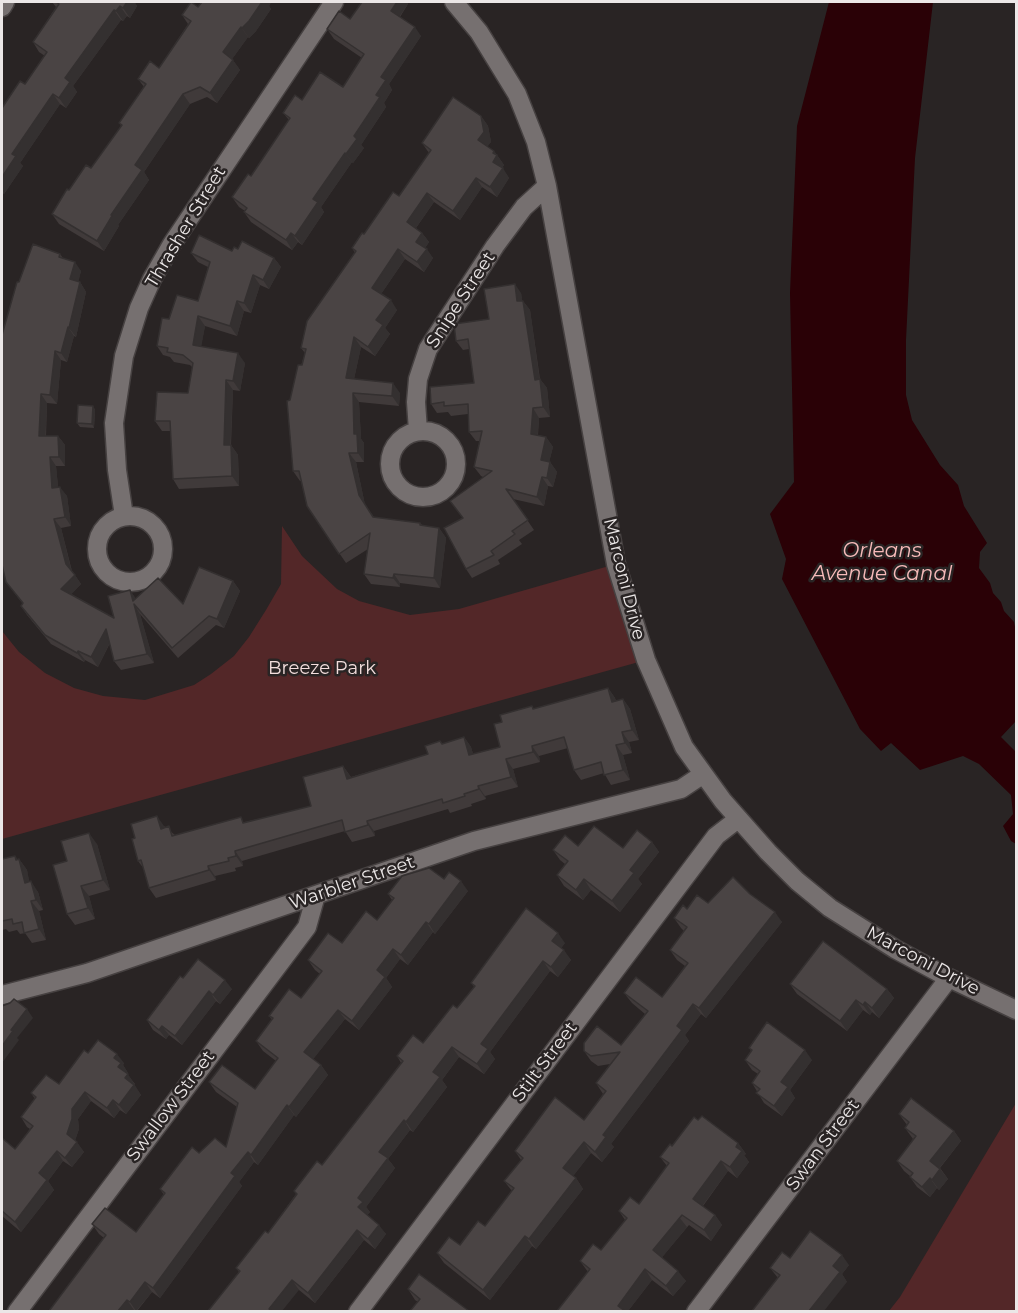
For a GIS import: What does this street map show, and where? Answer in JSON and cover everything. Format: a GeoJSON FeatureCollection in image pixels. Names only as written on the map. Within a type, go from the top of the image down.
{"type":"FeatureCollection","features":[{"type":"Feature","properties":{"kind":"street"},"geometry":{"type":"LineString","coordinates":[[2,7],[5,2]]}},
{"type":"Feature","properties":{"kind":"street","name":"Thrasher Street"},"geometry":{"type":"LineString","coordinates":[[124,516],[117,470],[114,423],[124,356],[140,308],[152,279],[172,244],[334,2]]}},
{"type":"Feature","properties":{"kind":"street","name":"Marconi Drive"},"geometry":{"type":"LineString","coordinates":[[454,2],[479,32],[517,94],[536,142],[547,186],[616,564],[646,660],[684,747],[702,775],[738,819],[797,880],[830,908],[887,945],[1017,1010]]}},
{"type":"Feature","properties":{"kind":"street","name":"Snipe Street"},"geometry":{"type":"LineString","coordinates":[[418,431],[416,402],[418,379],[428,349],[495,246],[524,207],[547,186]]}},
{"type":"Feature","properties":{"kind":"street","name":"Warbler Street"},"geometry":{"type":"LineString","coordinates":[[2,995],[87,973],[474,841],[681,789],[702,775]]}},
{"type":"Feature","properties":{"kind":"street","name":"Stilt Street"},"geometry":{"type":"LineString","coordinates":[[358,1311],[716,836],[738,819]]}},
{"type":"Feature","properties":{"kind":"street","name":"Swallow Street"},"geometry":{"type":"LineString","coordinates":[[17,1311],[306,927],[316,895]]}},
{"type":"Feature","properties":{"kind":"street","name":"Swan Street"},"geometry":{"type":"LineString","coordinates":[[696,1311],[949,978]]}},
{"type":"Feature","properties":{"kind":"green space","name":"Breeze Park"},"geometry":{"type":"Polygon","coordinates":[[[282,526],[302,556],[337,589],[359,601],[410,615],[459,609],[616,564],[646,660],[2,839],[2,631],[19,652],[45,673],[74,688],[103,696],[145,700],[194,685],[234,656],[249,637],[281,584],[282,526]]]}},
{"type":"Feature","properties":{"kind":"green space"},"geometry":{"type":"Polygon","coordinates":[[[1016,1103],[1016,1311],[889,1311],[900,1297],[1016,1103]]]}},
{"type":"Feature","properties":{"kind":"water","name":"Orleans Avenue Canal"},"geometry":{"type":"Polygon","coordinates":[[[829,2],[933,2],[915,158],[906,340],[906,395],[912,420],[940,465],[958,485],[964,506],[987,543],[980,552],[979,568],[990,583],[1004,611],[1014,622],[1016,721],[1001,737],[1016,752],[1016,844],[1011,841],[1003,826],[1013,814],[1011,795],[979,764],[963,756],[920,770],[891,743],[881,751],[860,729],[782,579],[786,559],[770,514],[794,482],[790,293],[797,126],[829,2]]]}},
{"type":"Feature","properties":{"kind":"building"},"geometry":{"type":"Polygon","coordinates":[[[56,2],[127,2],[123,8],[120,6],[116,11],[114,10],[65,78],[70,82],[59,98],[53,94],[12,154],[16,156],[2,177],[2,108],[20,81],[25,84],[47,52],[33,42],[59,4],[56,2]]]}},
{"type":"Feature","properties":{"kind":"building"},"geometry":{"type":"Polygon","coordinates":[[[191,2],[198,7],[202,2],[262,2],[223,52],[233,60],[210,93],[200,87],[183,94],[135,165],[142,170],[111,215],[97,241],[52,214],[67,189],[69,190],[86,165],[91,168],[122,125],[119,123],[146,84],[138,79],[150,61],[159,68],[191,21],[182,15],[191,2]]]}},
{"type":"Feature","properties":{"kind":"building"},"geometry":{"type":"Polygon","coordinates":[[[362,2],[397,2],[391,11],[415,27],[381,77],[386,80],[376,95],[380,97],[354,136],[357,139],[313,199],[318,202],[295,236],[291,233],[286,240],[244,212],[247,208],[232,197],[248,174],[251,176],[290,118],[283,113],[295,95],[302,100],[320,72],[343,87],[364,54],[327,29],[339,11],[350,19],[362,2]]]}},
{"type":"Feature","properties":{"kind":"building"},"geometry":{"type":"Polygon","coordinates":[[[453,97],[481,116],[484,132],[478,140],[494,151],[493,153],[497,155],[493,162],[503,168],[490,187],[476,178],[453,211],[427,193],[407,222],[422,233],[416,242],[427,249],[417,262],[398,249],[372,288],[391,300],[376,320],[383,325],[368,347],[354,337],[346,378],[393,383],[392,396],[353,393],[354,434],[357,434],[358,453],[349,453],[359,495],[373,517],[420,523],[420,525],[439,528],[434,578],[394,574],[393,578],[364,574],[370,533],[339,554],[307,506],[299,471],[293,471],[287,401],[290,400],[298,365],[302,365],[306,349],[301,348],[307,321],[356,251],[352,248],[362,233],[364,234],[393,192],[399,196],[431,150],[422,143],[453,97]]]}},
{"type":"Feature","properties":{"kind":"building"},"geometry":{"type":"Polygon","coordinates":[[[199,235],[232,251],[234,247],[238,249],[242,241],[274,258],[263,280],[253,275],[244,303],[237,301],[230,326],[198,316],[193,345],[238,353],[233,381],[226,380],[224,445],[231,445],[232,476],[173,479],[170,421],[155,421],[157,392],[188,393],[193,363],[183,355],[167,352],[168,348],[157,346],[162,318],[169,319],[177,295],[198,301],[210,262],[191,253],[199,235]]]}},
{"type":"Feature","properties":{"kind":"building"},"geometry":{"type":"Polygon","coordinates":[[[33,244],[75,262],[70,279],[80,282],[61,353],[55,351],[50,395],[41,394],[39,436],[58,436],[59,457],[50,457],[52,488],[60,487],[65,517],[54,519],[66,564],[75,575],[61,589],[114,618],[108,596],[130,590],[133,601],[158,578],[183,604],[199,567],[233,581],[217,619],[209,616],[172,648],[134,604],[147,654],[114,661],[106,629],[91,657],[78,651],[77,653],[45,635],[21,606],[23,603],[6,582],[2,565],[2,335],[17,282],[19,282],[33,244]]]}},
{"type":"Feature","properties":{"kind":"building"},"geometry":{"type":"Polygon","coordinates":[[[515,284],[517,301],[523,301],[535,380],[540,379],[543,407],[533,408],[531,434],[546,437],[541,460],[550,462],[547,478],[542,477],[537,497],[506,489],[528,520],[512,531],[515,534],[491,551],[494,555],[466,569],[444,528],[463,518],[450,501],[492,471],[474,467],[482,431],[469,432],[468,404],[444,406],[444,402],[431,404],[430,387],[474,383],[468,339],[456,341],[454,324],[489,319],[484,289],[515,284]]]}},
{"type":"Feature","properties":{"kind":"building"},"geometry":{"type":"Polygon","coordinates":[[[78,405],[93,406],[92,424],[77,423],[78,405]]]}},
{"type":"Feature","properties":{"kind":"building"},"geometry":{"type":"Polygon","coordinates":[[[608,688],[612,702],[623,699],[632,730],[622,732],[625,743],[616,745],[623,770],[604,775],[601,762],[574,770],[564,737],[532,746],[533,752],[506,759],[511,777],[478,786],[479,789],[464,794],[465,796],[443,803],[442,799],[367,821],[368,825],[345,832],[342,820],[235,851],[236,856],[228,858],[229,861],[208,866],[209,870],[149,888],[141,860],[138,861],[132,839],[135,838],[131,824],[157,816],[161,829],[169,826],[172,836],[241,817],[243,823],[311,806],[303,777],[343,766],[347,779],[428,754],[425,746],[440,741],[442,744],[464,737],[469,755],[500,747],[494,724],[502,722],[500,715],[532,706],[533,709],[608,688]]]}},
{"type":"Feature","properties":{"kind":"building"},"geometry":{"type":"Polygon","coordinates":[[[594,826],[623,848],[637,830],[652,842],[630,870],[634,873],[612,901],[584,879],[576,890],[557,875],[568,861],[553,850],[565,835],[578,846],[594,826]]]}},
{"type":"Feature","properties":{"kind":"building"},"geometry":{"type":"Polygon","coordinates":[[[89,833],[103,880],[81,886],[88,908],[67,914],[53,865],[67,861],[61,841],[89,833]]]}},
{"type":"Feature","properties":{"kind":"building"},"geometry":{"type":"Polygon","coordinates":[[[15,856],[16,860],[19,859],[25,883],[31,881],[36,900],[31,901],[39,929],[24,933],[22,922],[13,924],[12,919],[2,921],[2,859],[15,856]]]}},
{"type":"Feature","properties":{"kind":"building"},"geometry":{"type":"Polygon","coordinates":[[[429,868],[444,879],[449,872],[461,881],[429,924],[426,922],[401,955],[393,949],[377,970],[385,977],[352,1021],[338,1010],[304,1052],[321,1065],[289,1107],[287,1105],[251,1155],[248,1152],[231,1173],[235,1176],[153,1288],[145,1282],[130,1302],[127,1300],[118,1311],[49,1311],[106,1235],[92,1224],[105,1208],[136,1232],[165,1193],[160,1189],[192,1147],[199,1153],[215,1138],[226,1147],[238,1103],[209,1082],[222,1065],[255,1089],[278,1058],[256,1041],[273,1018],[269,1016],[289,989],[301,998],[322,971],[308,960],[328,933],[342,943],[366,911],[377,920],[394,898],[388,894],[402,876],[429,868]]]}},
{"type":"Feature","properties":{"kind":"building"},"geometry":{"type":"Polygon","coordinates":[[[733,877],[750,894],[775,912],[699,1008],[693,1004],[677,1026],[682,1030],[603,1135],[606,1137],[595,1152],[584,1142],[563,1168],[576,1178],[529,1239],[525,1236],[483,1290],[437,1253],[449,1237],[460,1245],[478,1221],[485,1226],[514,1188],[504,1181],[523,1158],[515,1151],[555,1097],[584,1120],[606,1091],[596,1083],[620,1052],[591,1056],[584,1051],[584,1043],[597,1026],[621,1045],[648,1011],[624,993],[636,977],[662,997],[688,963],[670,950],[687,927],[674,918],[683,905],[687,909],[697,895],[708,903],[733,877]]]}},
{"type":"Feature","properties":{"kind":"building"},"geometry":{"type":"Polygon","coordinates":[[[526,908],[558,933],[552,941],[564,950],[551,967],[543,961],[481,1044],[488,1049],[477,1064],[452,1047],[433,1072],[440,1077],[406,1122],[404,1120],[379,1152],[388,1158],[358,1198],[363,1202],[358,1207],[379,1225],[368,1239],[357,1230],[308,1293],[292,1280],[269,1309],[272,1311],[208,1311],[240,1271],[236,1268],[265,1231],[268,1233],[297,1194],[294,1191],[317,1161],[322,1165],[403,1061],[397,1056],[413,1035],[423,1043],[453,1005],[457,1008],[475,986],[471,983],[526,908]]]}},
{"type":"Feature","properties":{"kind":"building"},"geometry":{"type":"Polygon","coordinates":[[[823,941],[887,989],[872,1008],[865,1002],[863,1005],[856,1000],[840,1021],[790,984],[823,941]]]}},
{"type":"Feature","properties":{"kind":"building"},"geometry":{"type":"Polygon","coordinates":[[[198,959],[225,980],[213,995],[209,991],[175,1036],[162,1026],[159,1030],[147,1020],[180,976],[183,978],[198,959]]]}},
{"type":"Feature","properties":{"kind":"building"},"geometry":{"type":"Polygon","coordinates":[[[14,999],[27,1009],[2,1046],[2,1006],[14,999]]]}},
{"type":"Feature","properties":{"kind":"building"},"geometry":{"type":"Polygon","coordinates":[[[767,1022],[805,1050],[781,1082],[788,1087],[774,1106],[756,1093],[760,1089],[752,1083],[760,1071],[745,1060],[752,1050],[749,1048],[767,1022]]]}},
{"type":"Feature","properties":{"kind":"building"},"geometry":{"type":"Polygon","coordinates":[[[98,1040],[117,1054],[114,1058],[121,1063],[118,1067],[128,1074],[125,1078],[134,1085],[119,1105],[113,1100],[107,1108],[85,1092],[72,1109],[72,1119],[67,1134],[77,1142],[65,1158],[57,1151],[39,1173],[47,1180],[15,1222],[2,1211],[2,1138],[15,1149],[33,1126],[21,1117],[36,1097],[31,1093],[46,1075],[59,1084],[84,1050],[88,1053],[98,1040]]]}},
{"type":"Feature","properties":{"kind":"building"},"geometry":{"type":"Polygon","coordinates":[[[911,1098],[954,1131],[930,1161],[940,1169],[932,1180],[930,1178],[922,1187],[910,1177],[913,1173],[897,1161],[916,1136],[905,1128],[909,1122],[899,1114],[911,1098]]]}},
{"type":"Feature","properties":{"kind":"building"},"geometry":{"type":"Polygon","coordinates":[[[702,1116],[738,1143],[736,1147],[742,1151],[730,1167],[721,1161],[693,1199],[715,1215],[704,1230],[682,1215],[653,1250],[678,1271],[666,1286],[645,1269],[618,1306],[625,1311],[557,1311],[590,1269],[580,1261],[593,1244],[601,1250],[627,1218],[619,1211],[630,1197],[639,1204],[669,1163],[660,1157],[670,1144],[672,1146],[694,1117],[698,1120],[702,1116]]]}},
{"type":"Feature","properties":{"kind":"building"},"geometry":{"type":"Polygon","coordinates":[[[810,1231],[842,1255],[833,1266],[840,1272],[809,1311],[752,1311],[780,1275],[770,1268],[782,1252],[790,1258],[810,1231]]]}},
{"type":"Feature","properties":{"kind":"building"},"geometry":{"type":"Polygon","coordinates":[[[419,1274],[469,1311],[410,1311],[420,1299],[408,1289],[419,1274]]]}}]}
